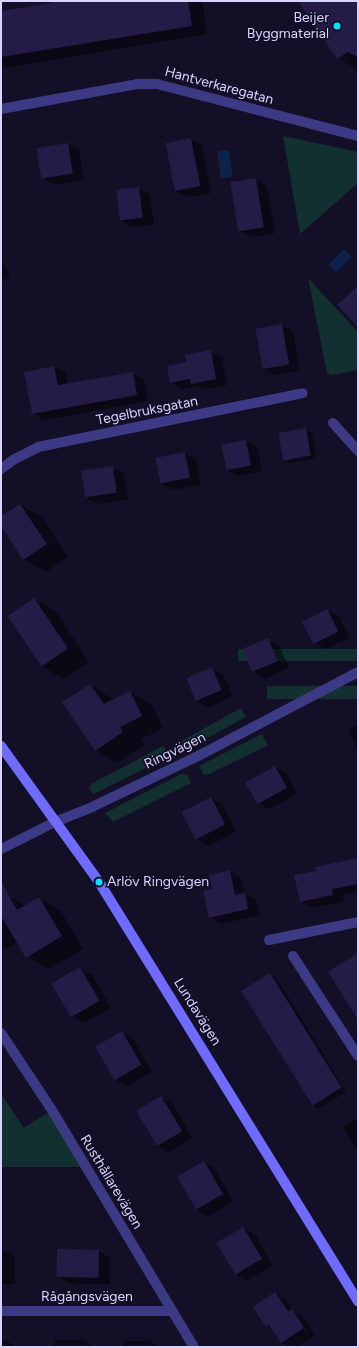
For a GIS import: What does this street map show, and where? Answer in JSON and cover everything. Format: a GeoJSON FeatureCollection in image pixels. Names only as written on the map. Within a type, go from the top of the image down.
{"type":"FeatureCollection","features":[{"type":"Feature","properties":{"kind":"main road","name":"Lundavägen"},"geometry":{"type":"LineString","coordinates":[[1,746],[100,882],[358,1301]]}},
{"type":"Feature","properties":{"kind":"street","name":"Hantverkaregatan"},"geometry":{"type":"LineString","coordinates":[[1,109],[137,84],[157,84],[358,136]]}},
{"type":"Feature","properties":{"kind":"street","name":"Tegelbruksgatan"},"geometry":{"type":"LineString","coordinates":[[1,469],[13,460],[38,447],[303,393]]}},
{"type":"Feature","properties":{"kind":"street"},"geometry":{"type":"LineString","coordinates":[[333,423],[358,451]]}},
{"type":"Feature","properties":{"kind":"street","name":"Ringvägen"},"geometry":{"type":"LineString","coordinates":[[1,849],[55,822],[92,807],[200,755],[358,672]]}},
{"type":"Feature","properties":{"kind":"street"},"geometry":{"type":"LineString","coordinates":[[270,940],[358,922]]}},
{"type":"Feature","properties":{"kind":"street"},"geometry":{"type":"LineString","coordinates":[[293,956],[358,1056]]}},
{"type":"Feature","properties":{"kind":"street","name":"Rusthållarevägen"},"geometry":{"type":"LineString","coordinates":[[1,1033],[52,1110],[194,1347]]}},
{"type":"Feature","properties":{"kind":"street","name":"Rågångsvägen"},"geometry":{"type":"LineString","coordinates":[[1,1311],[172,1311]]}},
{"type":"Feature","properties":{"kind":"green space"},"geometry":{"type":"Polygon","coordinates":[[[283,136],[358,152],[358,183],[300,234],[283,136]]]}},
{"type":"Feature","properties":{"kind":"green space"},"geometry":{"type":"Polygon","coordinates":[[[308,278],[358,332],[358,370],[332,375],[327,373],[308,278]]]}},
{"type":"Feature","properties":{"kind":"green space"},"geometry":{"type":"Polygon","coordinates":[[[238,649],[358,649],[358,661],[238,661],[238,649]]]}},
{"type":"Feature","properties":{"kind":"green space"},"geometry":{"type":"Polygon","coordinates":[[[267,686],[358,686],[358,699],[267,699],[267,686]]]}},
{"type":"Feature","properties":{"kind":"green space"},"geometry":{"type":"Polygon","coordinates":[[[241,708],[246,717],[185,750],[181,741],[241,708]]]}},
{"type":"Feature","properties":{"kind":"green space"},"geometry":{"type":"Polygon","coordinates":[[[262,734],[268,745],[207,775],[203,774],[199,766],[262,734]]]}},
{"type":"Feature","properties":{"kind":"green space"},"geometry":{"type":"Polygon","coordinates":[[[161,747],[164,747],[167,753],[164,759],[93,794],[89,788],[91,784],[161,747]]]}},
{"type":"Feature","properties":{"kind":"green space"},"geometry":{"type":"Polygon","coordinates":[[[181,774],[187,774],[191,783],[113,822],[105,813],[181,774]]]}},
{"type":"Feature","properties":{"kind":"green space"},"geometry":{"type":"Polygon","coordinates":[[[1,1094],[24,1128],[52,1110],[86,1167],[1,1167],[1,1094]]]}},
{"type":"Feature","properties":{"kind":"water"},"geometry":{"type":"Polygon","coordinates":[[[229,150],[233,177],[221,178],[217,152],[229,150]]]}},
{"type":"Feature","properties":{"kind":"water"},"geometry":{"type":"Polygon","coordinates":[[[344,249],[352,257],[336,272],[328,265],[344,249]]]}},
{"type":"Feature","properties":{"kind":"building"},"geometry":{"type":"Polygon","coordinates":[[[51,1],[188,1],[192,26],[1,57],[1,11],[51,3],[51,1]]]}},
{"type":"Feature","properties":{"kind":"building","name":"Beijer Byggmaterial"},"geometry":{"type":"Polygon","coordinates":[[[298,1],[358,1],[358,57],[348,52],[337,59],[298,1]]]}},
{"type":"Feature","properties":{"kind":"building"},"geometry":{"type":"Polygon","coordinates":[[[191,138],[200,186],[175,191],[165,143],[191,138]]]}},
{"type":"Feature","properties":{"kind":"building"},"geometry":{"type":"Polygon","coordinates":[[[68,143],[73,174],[41,179],[36,148],[68,143]]]}},
{"type":"Feature","properties":{"kind":"building"},"geometry":{"type":"Polygon","coordinates":[[[256,178],[264,227],[238,231],[230,182],[256,178]]]}},
{"type":"Feature","properties":{"kind":"building"},"geometry":{"type":"Polygon","coordinates":[[[139,187],[143,218],[120,221],[116,190],[139,187]]]}},
{"type":"Feature","properties":{"kind":"building"},"geometry":{"type":"Polygon","coordinates":[[[358,286],[358,327],[337,305],[358,286]]]}},
{"type":"Feature","properties":{"kind":"building"},"geometry":{"type":"Polygon","coordinates":[[[282,324],[289,364],[263,369],[255,329],[282,324]]]}},
{"type":"Feature","properties":{"kind":"building"},"geometry":{"type":"Polygon","coordinates":[[[211,350],[216,379],[191,384],[190,379],[170,383],[167,366],[187,362],[185,355],[211,350]]]}},
{"type":"Feature","properties":{"kind":"building"},"geometry":{"type":"Polygon","coordinates":[[[54,366],[58,385],[133,372],[137,395],[32,414],[24,372],[54,366]]]}},
{"type":"Feature","properties":{"kind":"building"},"geometry":{"type":"Polygon","coordinates":[[[306,428],[311,456],[283,460],[278,433],[306,428]]]}},
{"type":"Feature","properties":{"kind":"building"},"geometry":{"type":"Polygon","coordinates":[[[246,440],[251,466],[226,470],[221,445],[246,440]]]}},
{"type":"Feature","properties":{"kind":"building"},"geometry":{"type":"Polygon","coordinates":[[[185,452],[190,478],[161,483],[156,458],[185,452]]]}},
{"type":"Feature","properties":{"kind":"building"},"geometry":{"type":"Polygon","coordinates":[[[113,466],[117,493],[85,497],[81,470],[113,466]]]}},
{"type":"Feature","properties":{"kind":"building"},"geometry":{"type":"Polygon","coordinates":[[[20,504],[47,544],[23,560],[1,526],[1,516],[20,504]]]}},
{"type":"Feature","properties":{"kind":"building"},"geometry":{"type":"Polygon","coordinates":[[[34,598],[68,649],[42,666],[7,616],[34,598]]]}},
{"type":"Feature","properties":{"kind":"building"},"geometry":{"type":"Polygon","coordinates":[[[327,609],[338,631],[313,644],[302,622],[327,609]]]}},
{"type":"Feature","properties":{"kind":"building"},"geometry":{"type":"Polygon","coordinates":[[[268,638],[278,661],[252,672],[242,649],[268,638]]]}},
{"type":"Feature","properties":{"kind":"building"},"geometry":{"type":"Polygon","coordinates":[[[212,667],[222,690],[196,701],[186,678],[212,667]]]}},
{"type":"Feature","properties":{"kind":"building"},"geometry":{"type":"Polygon","coordinates":[[[90,684],[104,704],[130,691],[142,716],[120,727],[123,732],[95,751],[62,702],[90,684]]]}},
{"type":"Feature","properties":{"kind":"building"},"geometry":{"type":"Polygon","coordinates":[[[275,766],[287,788],[257,804],[245,782],[275,766]]]}},
{"type":"Feature","properties":{"kind":"building"},"geometry":{"type":"Polygon","coordinates":[[[211,797],[225,825],[196,840],[182,812],[211,797]]]}},
{"type":"Feature","properties":{"kind":"building"},"geometry":{"type":"Polygon","coordinates":[[[358,858],[358,884],[332,889],[333,895],[300,902],[294,875],[316,871],[315,867],[358,858]]]}},
{"type":"Feature","properties":{"kind":"building"},"geometry":{"type":"Polygon","coordinates":[[[230,870],[235,895],[245,893],[248,909],[209,918],[203,891],[212,889],[209,875],[230,870]]]}},
{"type":"Feature","properties":{"kind":"building"},"geometry":{"type":"Polygon","coordinates":[[[1,881],[17,910],[39,897],[62,936],[26,958],[1,916],[1,881]]]}},
{"type":"Feature","properties":{"kind":"building"},"geometry":{"type":"Polygon","coordinates":[[[358,953],[358,1020],[328,972],[358,953]]]}},
{"type":"Feature","properties":{"kind":"building"},"geometry":{"type":"Polygon","coordinates":[[[80,967],[100,1001],[71,1017],[51,984],[80,967]]]}},
{"type":"Feature","properties":{"kind":"building"},"geometry":{"type":"Polygon","coordinates":[[[270,973],[342,1087],[313,1106],[241,991],[270,973]]]}},
{"type":"Feature","properties":{"kind":"building"},"geometry":{"type":"Polygon","coordinates":[[[122,1031],[142,1065],[115,1080],[95,1046],[122,1031]]]}},
{"type":"Feature","properties":{"kind":"building"},"geometry":{"type":"Polygon","coordinates":[[[161,1096],[182,1131],[157,1146],[136,1111],[161,1096]]]}},
{"type":"Feature","properties":{"kind":"building"},"geometry":{"type":"Polygon","coordinates":[[[204,1161],[223,1194],[196,1209],[177,1176],[204,1161]]]}},
{"type":"Feature","properties":{"kind":"building"},"geometry":{"type":"Polygon","coordinates":[[[243,1227],[262,1259],[235,1275],[216,1243],[243,1227]]]}},
{"type":"Feature","properties":{"kind":"building"},"geometry":{"type":"Polygon","coordinates":[[[57,1249],[99,1250],[99,1278],[57,1277],[57,1249]]]}},
{"type":"Feature","properties":{"kind":"building"},"geometry":{"type":"Polygon","coordinates":[[[275,1292],[288,1311],[292,1309],[304,1328],[281,1343],[269,1325],[266,1327],[253,1307],[275,1292]]]}},
{"type":"Feature","properties":{"kind":"place","name":"Beijer Byggmaterial"},"geometry":{"type":"Point","coordinates":[337,26]}},
{"type":"Feature","properties":{"kind":"place","name":"Arlöv Ringvägen"},"geometry":{"type":"Point","coordinates":[99,882]}}]}
